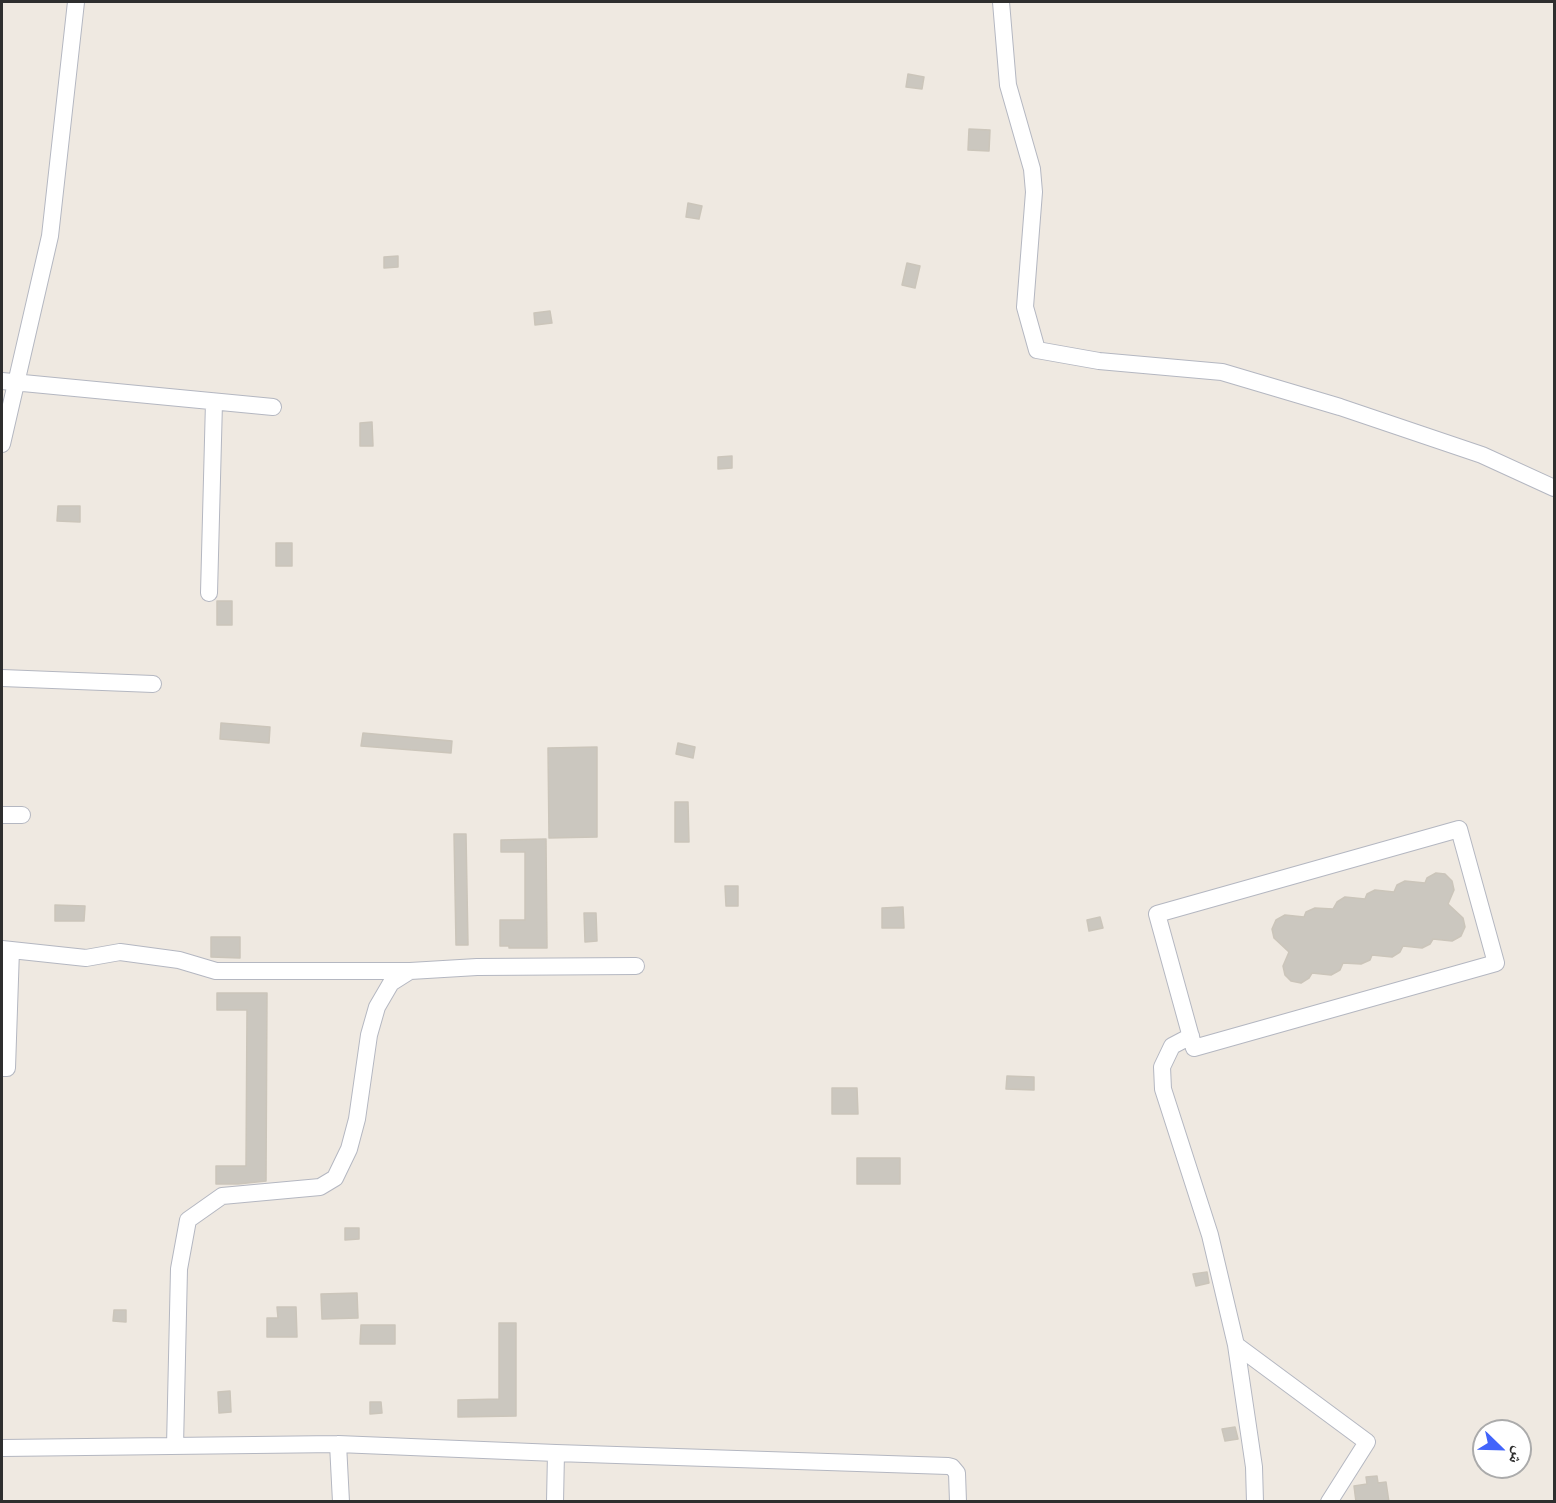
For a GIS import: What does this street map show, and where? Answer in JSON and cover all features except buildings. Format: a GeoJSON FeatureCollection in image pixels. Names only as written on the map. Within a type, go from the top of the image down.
{"type":"FeatureCollection","features":[{"type":"Feature","properties":{"kind":"street"},"geometry":{"type":"LineString","coordinates":[[2,444],[9,382],[50,236],[76,2]]}},
{"type":"Feature","properties":{"kind":"street"},"geometry":{"type":"LineString","coordinates":[[1001,2],[1008,85],[1032,168],[1034,192],[1024,307],[1037,350],[1099,362],[1222,372],[1340,407],[1471,452],[1554,488]]}},
{"type":"Feature","properties":{"kind":"street"},"geometry":{"type":"LineString","coordinates":[[9,382],[273,407]]}},
{"type":"Feature","properties":{"kind":"street"},"geometry":{"type":"LineString","coordinates":[[209,593],[214,402]]}},
{"type":"Feature","properties":{"kind":"street"},"geometry":{"type":"LineString","coordinates":[[2,678],[153,684]]}},
{"type":"Feature","properties":{"kind":"street"},"geometry":{"type":"LineString","coordinates":[[2,815],[22,815]]}},
{"type":"Feature","properties":{"kind":"street"},"geometry":{"type":"LineString","coordinates":[[1459,829],[1496,963],[1194,1048],[1191,1036],[1157,914],[1459,829]]}},
{"type":"Feature","properties":{"kind":"street"},"geometry":{"type":"LineString","coordinates":[[2,1068],[7,1068],[6,950],[86,958],[120,952],[179,960],[216,971],[411,971],[477,967],[636,966]]}},
{"type":"Feature","properties":{"kind":"street"},"geometry":{"type":"LineString","coordinates":[[175,1446],[179,1269],[188,1220],[222,1196],[320,1187],[335,1178],[349,1149],[357,1119],[369,1035],[377,1007],[392,983],[411,971]]}},
{"type":"Feature","properties":{"kind":"street"},"geometry":{"type":"LineString","coordinates":[[1191,1036],[1172,1046],[1162,1067],[1163,1089],[1210,1235],[1236,1345],[1254,1467],[1255,1502]]}},
{"type":"Feature","properties":{"kind":"street"},"geometry":{"type":"LineString","coordinates":[[1236,1345],[1367,1442],[1329,1502]]}},
{"type":"Feature","properties":{"kind":"street"},"geometry":{"type":"LineString","coordinates":[[338,1444],[341,1502]]}},
{"type":"Feature","properties":{"kind":"street"},"geometry":{"type":"LineString","coordinates":[[2,1449],[338,1444],[948,1466],[957,1473],[958,1502]]}},
{"type":"Feature","properties":{"kind":"street"},"geometry":{"type":"LineString","coordinates":[[555,1502],[556,1453]]}}]}
